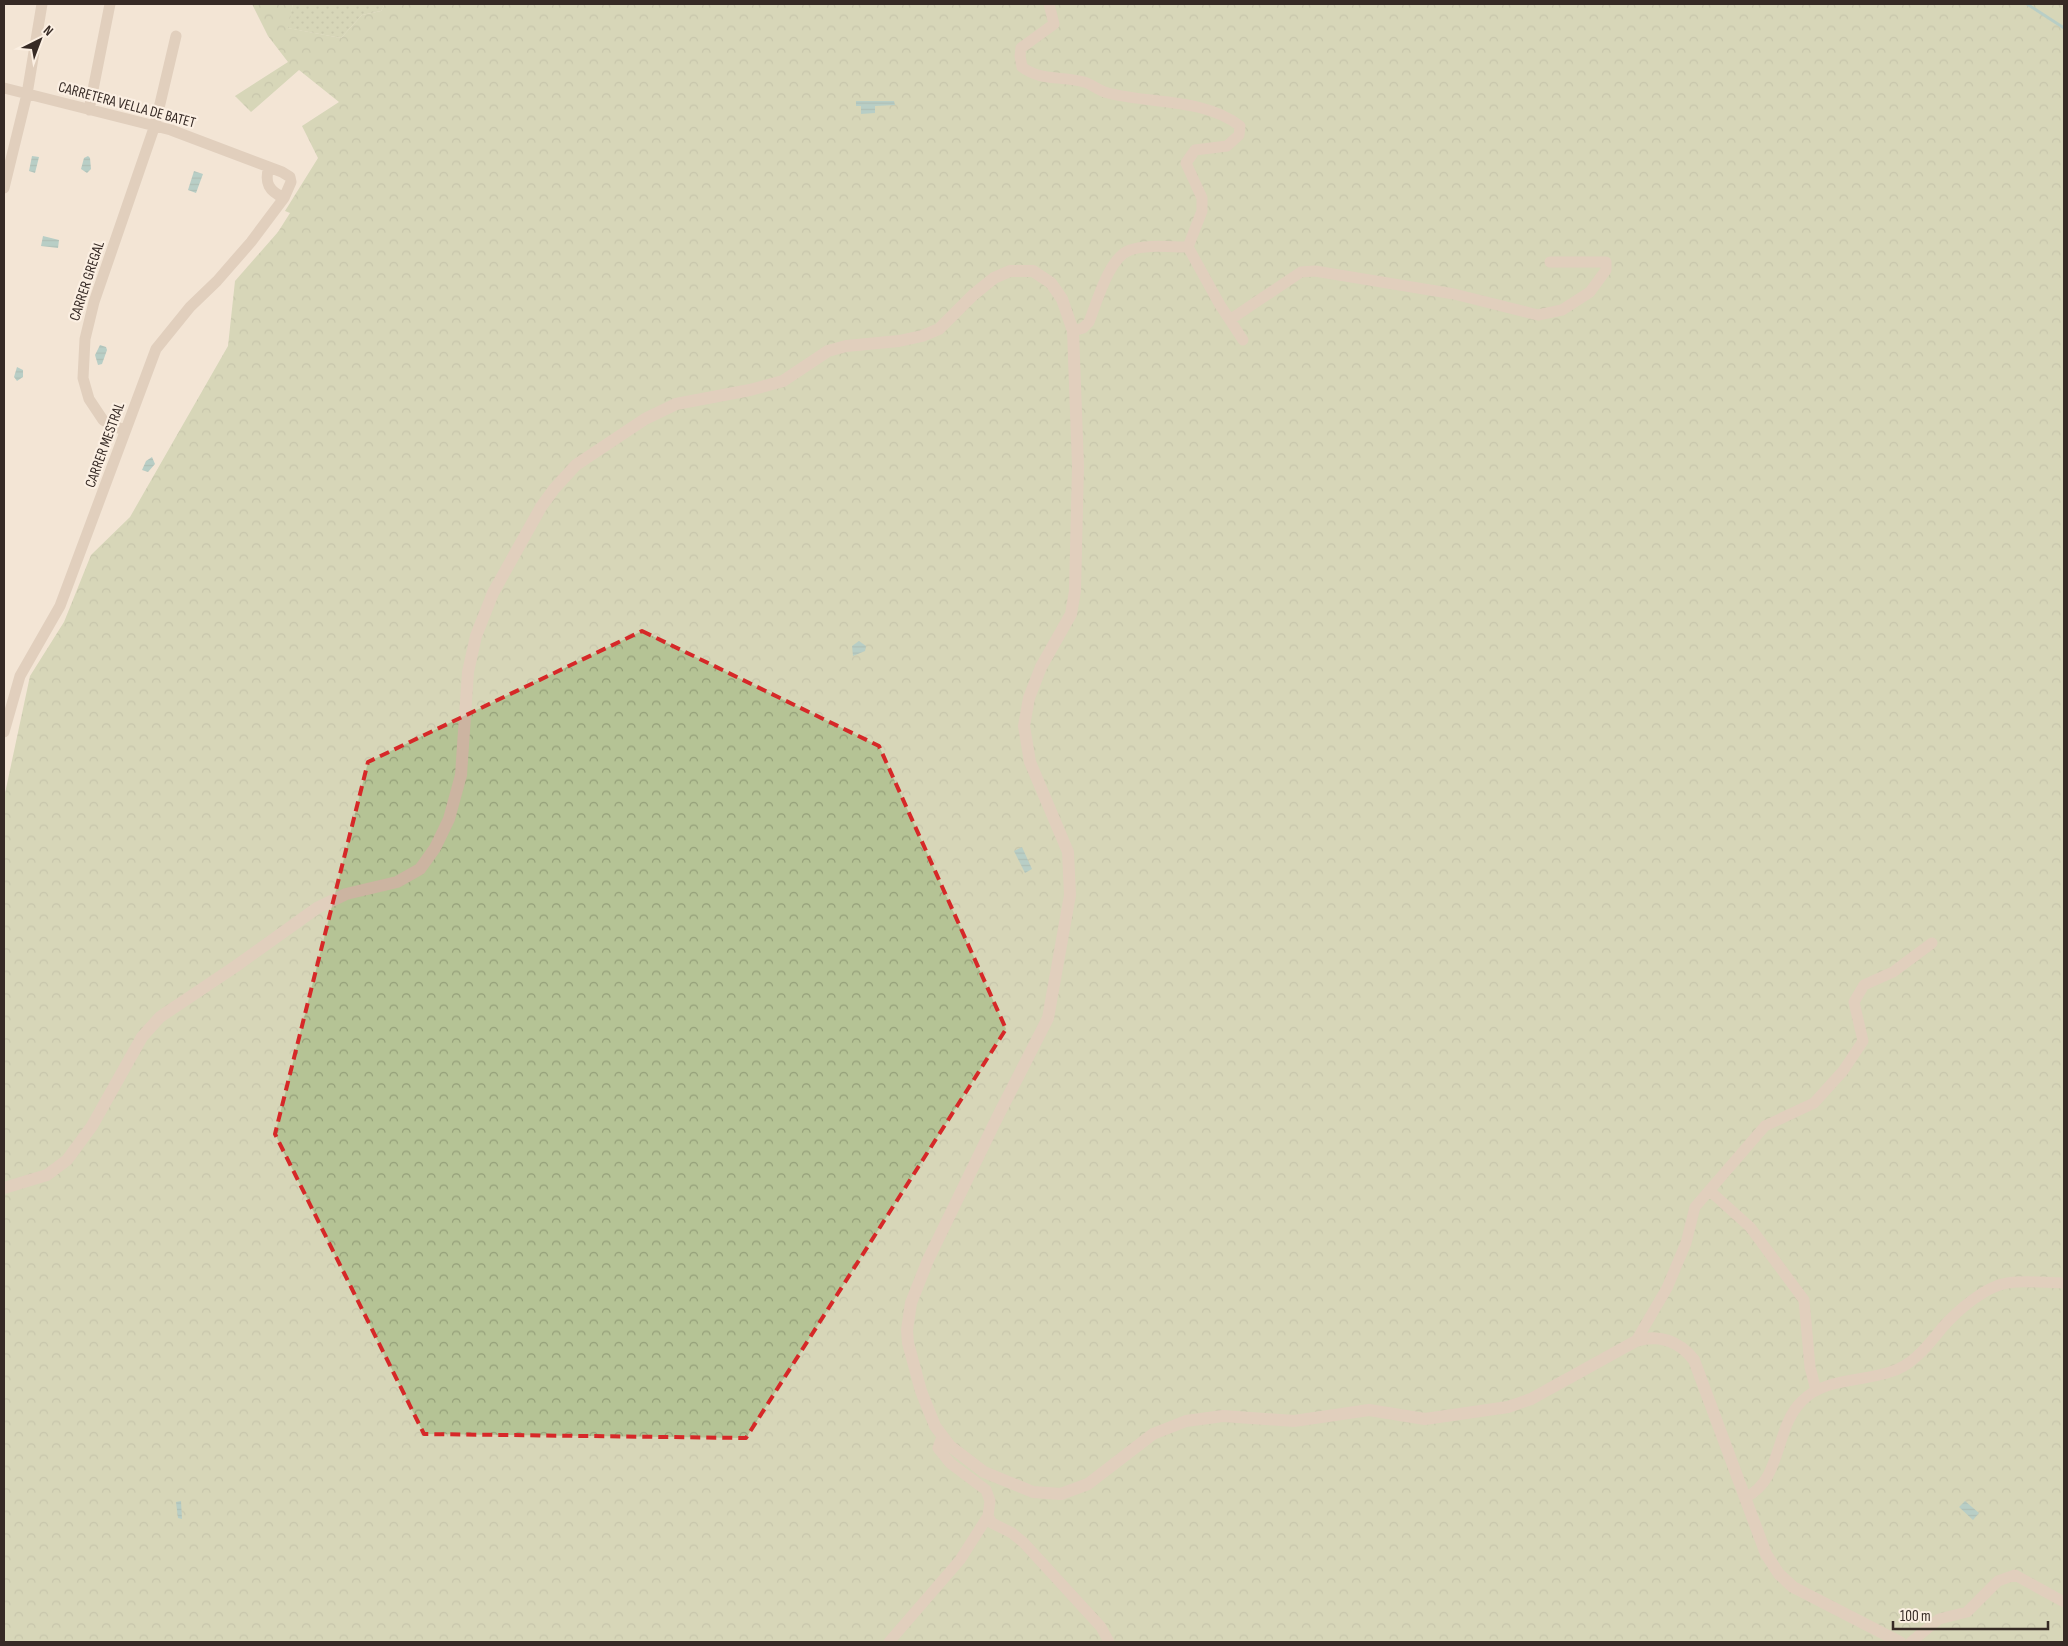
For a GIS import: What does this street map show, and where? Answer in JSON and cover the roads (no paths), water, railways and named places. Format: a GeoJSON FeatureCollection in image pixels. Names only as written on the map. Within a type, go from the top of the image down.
{"type":"FeatureCollection","features":[{"type":"Feature","properties":{"kind":"street"},"geometry":{"type":"LineString","coordinates":[[4,188],[27,94],[42,4]]}},
{"type":"Feature","properties":{"kind":"street"},"geometry":{"type":"LineString","coordinates":[[89,110],[110,4]]}},
{"type":"Feature","properties":{"kind":"street"},"geometry":{"type":"LineString","coordinates":[[1049,4],[1054,24],[1022,48],[1020,56],[1022,68],[1032,75],[1085,82],[1106,93],[1206,110],[1226,115],[1240,126],[1239,135],[1227,146],[1195,150],[1186,163],[1202,198],[1202,211],[1188,247]]}},
{"type":"Feature","properties":{"kind":"street","name":"CARRER GREGAL"},"geometry":{"type":"LineString","coordinates":[[125,431],[108,425],[94,410],[85,388],[83,356],[94,302],[155,125],[176,36]]}},
{"type":"Feature","properties":{"kind":"street","name":"CARRETERA VELLA DE BATET"},"geometry":{"type":"LineString","coordinates":[[4,88],[155,125],[269,167],[290,177],[290,186],[284,198]]}},
{"type":"Feature","properties":{"kind":"street"},"geometry":{"type":"LineString","coordinates":[[269,167],[266,174],[268,186],[274,193],[284,198]]}},
{"type":"Feature","properties":{"kind":"street","name":"CARRER MESTRAL"},"geometry":{"type":"LineString","coordinates":[[4,732],[20,676],[57,614],[156,349],[190,306],[218,281],[251,242],[284,198]]}},
{"type":"Feature","properties":{"kind":"street"},"geometry":{"type":"LineString","coordinates":[[1188,247],[1220,305],[1231,319],[1243,340]]}},
{"type":"Feature","properties":{"kind":"street"},"geometry":{"type":"LineString","coordinates":[[1073,331],[1084,328],[1089,322],[1111,268],[1123,254],[1142,248],[1188,247]]}},
{"type":"Feature","properties":{"kind":"street"},"geometry":{"type":"LineString","coordinates":[[1231,319],[1301,272],[1315,270],[1454,294],[1538,315],[1562,310],[1590,292],[1606,270],[1606,262],[1550,262]]}},
{"type":"Feature","properties":{"kind":"street"},"geometry":{"type":"LineString","coordinates":[[4,1188],[46,1175],[68,1160],[92,1126],[142,1036],[160,1017],[317,908],[346,894],[397,882],[420,869],[435,848],[449,819],[461,775],[468,672],[476,636],[492,593],[541,507],[554,489],[576,465],[645,419],[676,404],[750,390],[784,381],[828,351],[846,346],[899,341],[922,336],[939,329],[973,295],[994,278],[1010,271],[1033,271],[1051,282],[1062,298],[1073,331],[1078,466],[1075,591],[1071,614],[1041,667],[1032,690],[1024,726],[1030,762],[1068,852],[1070,895],[1048,1018],[994,1123],[928,1260],[911,1303],[908,1317],[908,1343],[921,1391],[942,1437],[957,1453],[984,1472],[1033,1492],[1061,1494],[1088,1484],[1153,1434],[1186,1421],[1222,1416],[1294,1421],[1369,1410],[1411,1419],[1425,1419],[1508,1407],[1531,1399],[1636,1341],[1654,1338],[1670,1341],[1683,1348],[1694,1360],[1766,1554],[1779,1574],[1793,1587],[1900,1642]]}},
{"type":"Feature","properties":{"kind":"street"},"geometry":{"type":"LineString","coordinates":[[1636,1341],[1667,1288],[1686,1243],[1695,1207],[1765,1126],[1814,1104],[1843,1071],[1864,1041],[1854,1002],[1864,985],[1892,972],[1932,944]]}},
{"type":"Feature","properties":{"kind":"street"},"geometry":{"type":"LineString","coordinates":[[1710,1191],[1750,1227],[1804,1300],[1810,1367],[1816,1390]]}},
{"type":"Feature","properties":{"kind":"street"},"geometry":{"type":"LineString","coordinates":[[1746,1497],[1756,1491],[1770,1471],[1794,1410],[1801,1401],[1816,1390],[1826,1385],[1866,1378],[1899,1368],[1926,1347],[1954,1316],[1991,1288],[2008,1283],[2064,1283]]}},
{"type":"Feature","properties":{"kind":"street"},"geometry":{"type":"LineString","coordinates":[[889,1642],[960,1560],[988,1516],[990,1501],[986,1490],[950,1464],[938,1448],[942,1437]]}},
{"type":"Feature","properties":{"kind":"street"},"geometry":{"type":"LineString","coordinates":[[988,1516],[992,1524],[1012,1533],[1024,1543],[1101,1627],[1109,1642]]}},
{"type":"Feature","properties":{"kind":"street"},"geometry":{"type":"LineString","coordinates":[[1911,1642],[1939,1620],[1967,1612],[1998,1581],[2014,1575],[2064,1602]]}},
{"type":"Feature","properties":{"kind":"water"},"geometry":{"type":"Polygon","coordinates":[[[856,101],[894,101],[895,105],[875,106],[875,113],[861,114],[861,106],[856,106],[856,101]]]}},
{"type":"Feature","properties":{"kind":"water"},"geometry":{"type":"Polygon","coordinates":[[[32,156],[39,157],[35,173],[29,171],[32,156]]]}},
{"type":"Feature","properties":{"kind":"water"},"geometry":{"type":"Polygon","coordinates":[[[88,156],[91,169],[87,173],[81,169],[84,158],[88,156]]]}},
{"type":"Feature","properties":{"kind":"water"},"geometry":{"type":"Polygon","coordinates":[[[194,171],[203,174],[196,193],[188,190],[194,171]]]}},
{"type":"Feature","properties":{"kind":"water"},"geometry":{"type":"Polygon","coordinates":[[[43,236],[59,240],[58,248],[41,246],[43,236]]]}},
{"type":"Feature","properties":{"kind":"water"},"geometry":{"type":"Polygon","coordinates":[[[100,345],[106,347],[107,350],[102,364],[98,365],[95,355],[100,345]]]}},
{"type":"Feature","properties":{"kind":"water"},"geometry":{"type":"Polygon","coordinates":[[[17,367],[23,370],[23,377],[17,381],[14,377],[17,367]]]}},
{"type":"Feature","properties":{"kind":"water"},"geometry":{"type":"Polygon","coordinates":[[[152,457],[155,464],[148,472],[142,470],[146,461],[152,457]]]}},
{"type":"Feature","properties":{"kind":"water"},"geometry":{"type":"Polygon","coordinates":[[[859,641],[866,646],[865,651],[853,656],[852,646],[859,641]]]}},
{"type":"Feature","properties":{"kind":"water"},"geometry":{"type":"Polygon","coordinates":[[[1022,847],[1032,869],[1025,873],[1014,851],[1022,847]]]}},
{"type":"Feature","properties":{"kind":"water"},"geometry":{"type":"Polygon","coordinates":[[[181,1501],[182,1519],[178,1518],[176,1502],[181,1501]]]}},
{"type":"Feature","properties":{"kind":"water"},"geometry":{"type":"Polygon","coordinates":[[[1965,1501],[1979,1513],[1973,1520],[1959,1507],[1965,1501]]]}},
{"type":"Feature","properties":{"kind":"waterway"},"geometry":{"type":"LineString","coordinates":[[2027,4],[2064,28]]}}]}
